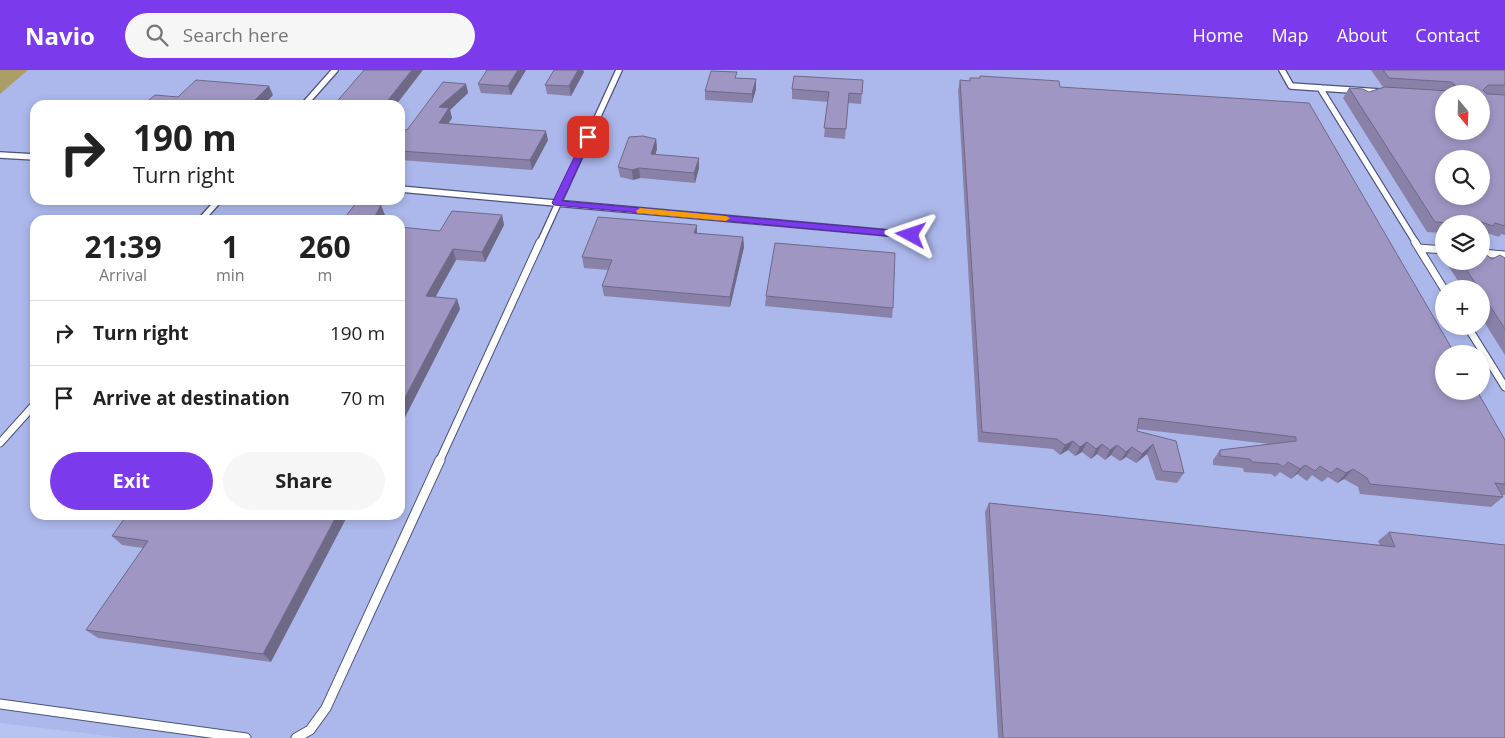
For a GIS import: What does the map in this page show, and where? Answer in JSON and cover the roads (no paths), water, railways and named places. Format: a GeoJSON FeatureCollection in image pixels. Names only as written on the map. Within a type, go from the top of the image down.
{"type":"FeatureCollection","features":[{"type":"Feature","properties":{"kind":"lane"},"geometry":{"type":"LineString","coordinates":[[308,100],[335,70]]}},
{"type":"Feature","properties":{"kind":"lane"},"geometry":{"type":"LineString","coordinates":[[296,738],[310,730],[326,708],[619,70]]}},
{"type":"Feature","properties":{"kind":"lane"},"geometry":{"type":"LineString","coordinates":[[1282,70],[1291,86],[1387,93]]}},
{"type":"Feature","properties":{"kind":"lane"},"geometry":{"type":"LineString","coordinates":[[1320,88],[1439,280]]}},
{"type":"Feature","properties":{"kind":"lane"},"geometry":{"type":"LineString","coordinates":[[0,155],[30,157]]}},
{"type":"Feature","properties":{"kind":"lane"},"geometry":{"type":"LineString","coordinates":[[405,189],[911,235]]}},
{"type":"Feature","properties":{"kind":"lane"},"geometry":{"type":"LineString","coordinates":[[206,215],[214,205]]}},
{"type":"Feature","properties":{"kind":"lane"},"geometry":{"type":"LineString","coordinates":[[1419,248],[1435,249]]}},
{"type":"Feature","properties":{"kind":"lane"},"geometry":{"type":"LineString","coordinates":[[1490,254],[1505,255]]}},
{"type":"Feature","properties":{"kind":"lane"},"geometry":{"type":"LineString","coordinates":[[1473,335],[1505,387]]}},
{"type":"Feature","properties":{"kind":"lane"},"geometry":{"type":"LineString","coordinates":[[0,443],[30,410]]}},
{"type":"Feature","properties":{"kind":"lane"},"geometry":{"type":"LineString","coordinates":[[0,704],[246,738]]}}]}
